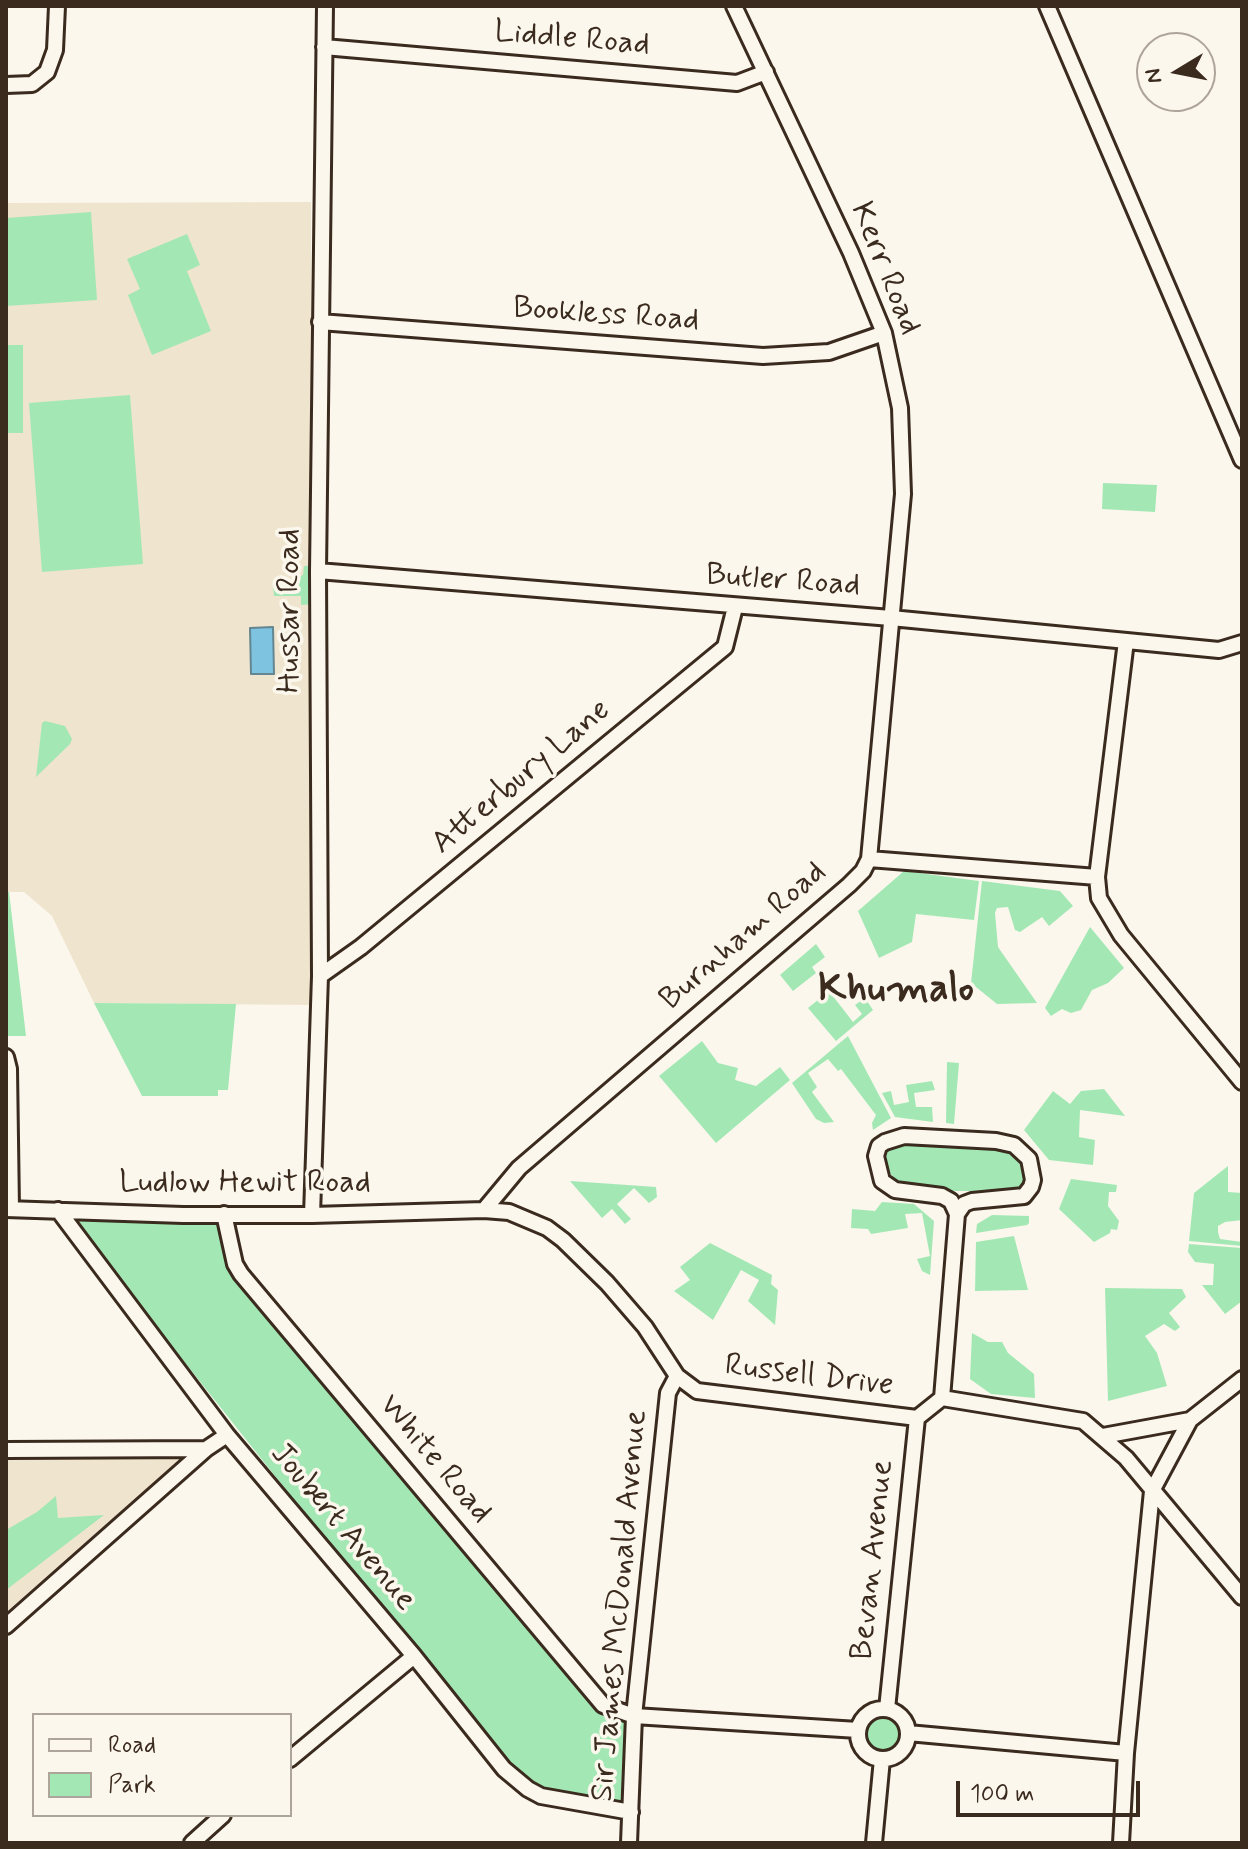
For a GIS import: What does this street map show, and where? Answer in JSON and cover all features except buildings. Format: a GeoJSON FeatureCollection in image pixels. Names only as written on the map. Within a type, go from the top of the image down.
{"type":"FeatureCollection","features":[{"type":"Feature","properties":{"kind":"street"},"geometry":{"type":"LineString","coordinates":[[6,85],[32,84],[47,72],[55,50],[57,6]]}},
{"type":"Feature","properties":{"kind":"street","name":"Hussar Road"},"geometry":{"type":"LineString","coordinates":[[312,1215],[320,976],[318,571],[325,6]]}},
{"type":"Feature","properties":{"kind":"street","name":"Kerr Road"},"geometry":{"type":"LineString","coordinates":[[734,6],[851,253],[884,333],[900,408],[903,494],[869,859]]}},
{"type":"Feature","properties":{"kind":"street"},"geometry":{"type":"LineString","coordinates":[[1047,6],[1242,460]]}},
{"type":"Feature","properties":{"kind":"street","name":"Liddle Road"},"geometry":{"type":"LineString","coordinates":[[324,47],[737,83],[766,72]]}},
{"type":"Feature","properties":{"kind":"street","name":"Bookless Road"},"geometry":{"type":"LineString","coordinates":[[320,322],[763,356],[829,352],[884,333]]}},
{"type":"Feature","properties":{"kind":"street","name":"Butler Road"},"geometry":{"type":"LineString","coordinates":[[318,571],[891,618],[1219,650],[1242,643]]}},
{"type":"Feature","properties":{"kind":"street","name":"Atterbury Lane"},"geometry":{"type":"LineString","coordinates":[[320,976],[361,947],[725,647],[735,607]]}},
{"type":"Feature","properties":{"kind":"street"},"geometry":{"type":"LineString","coordinates":[[1126,641],[1097,877],[1099,898],[1108,917],[1242,1082]]}},
{"type":"Feature","properties":{"kind":"street","name":"Burnham Road"},"geometry":{"type":"LineString","coordinates":[[484,1210],[519,1168],[849,885],[863,871],[869,859],[1097,877]]}},
{"type":"Feature","properties":{"kind":"street"},"geometry":{"type":"LineString","coordinates":[[6,1057],[9,1069],[8,1209]]}},
{"type":"Feature","properties":{"kind":"street"},"geometry":{"type":"LineString","coordinates":[[957,1214],[964,1204],[972,1201],[1024,1196],[1029,1192],[1033,1180],[1029,1159],[1022,1150],[996,1141],[904,1136],[879,1146],[876,1156],[878,1173],[888,1187],[942,1196],[951,1201],[957,1214],[942,1398],[1083,1421],[1126,1458],[1242,1597]]}},
{"type":"Feature","properties":{"kind":"street","name":"Ludlow Hewit Road"},"geometry":{"type":"LineString","coordinates":[[8,1209],[312,1215],[484,1210]]}},
{"type":"Feature","properties":{"kind":"street","name":"Joubert Avenue"},"geometry":{"type":"LineString","coordinates":[[58,1210],[227,1435],[414,1656],[504,1769],[528,1789],[555,1799],[631,1812]]}},
{"type":"Feature","properties":{"kind":"street","name":"Russell Drive"},"geometry":{"type":"LineString","coordinates":[[484,1210],[509,1212],[529,1219],[563,1240],[607,1283],[645,1327],[677,1376],[697,1391],[917,1418],[942,1398]]}},
{"type":"Feature","properties":{"kind":"street","name":"White Road"},"geometry":{"type":"LineString","coordinates":[[224,1214],[235,1264],[241,1274],[603,1705],[634,1716]]}},
{"type":"Feature","properties":{"kind":"street","name":"Sir James McDonald Avenue"},"geometry":{"type":"LineString","coordinates":[[629,1843],[634,1716],[668,1393],[677,1376]]}},
{"type":"Feature","properties":{"kind":"street"},"geometry":{"type":"LineString","coordinates":[[1121,1843],[1126,1753],[1152,1491],[1190,1420],[1242,1379]]}},
{"type":"Feature","properties":{"kind":"street","name":"Bevan Avenue"},"geometry":{"type":"LineString","coordinates":[[887,1709],[917,1418]]}},
{"type":"Feature","properties":{"kind":"street"},"geometry":{"type":"LineString","coordinates":[[1100,1433],[1190,1420]]}},
{"type":"Feature","properties":{"kind":"street"},"geometry":{"type":"LineString","coordinates":[[6,1626],[206,1449],[227,1435]]}},
{"type":"Feature","properties":{"kind":"street"},"geometry":{"type":"LineString","coordinates":[[6,1450],[206,1449]]}},
{"type":"Feature","properties":{"kind":"street"},"geometry":{"type":"LineString","coordinates":[[292,1757],[414,1656]]}},
{"type":"Feature","properties":{"kind":"street"},"geometry":{"type":"LineString","coordinates":[[887,1709],[897,1713],[905,1722],[908,1733],[900,1752],[882,1759],[863,1750],[858,1740],[858,1730],[863,1718],[874,1710],[887,1709]]}},
{"type":"Feature","properties":{"kind":"street"},"geometry":{"type":"LineString","coordinates":[[634,1716],[858,1730]]}},
{"type":"Feature","properties":{"kind":"street"},"geometry":{"type":"LineString","coordinates":[[908,1733],[1126,1753]]}},
{"type":"Feature","properties":{"kind":"street"},"geometry":{"type":"LineString","coordinates":[[874,1843],[882,1759]]}},
{"type":"Feature","properties":{"kind":"street"},"geometry":{"type":"LineString","coordinates":[[192,1843],[209,1837],[222,1817]]}},
{"type":"Feature","properties":{"kind":"shaded area"},"geometry":{"type":"Polygon","coordinates":[[[311,202],[311,1005],[94,1003],[52,916],[24,892],[6,892],[6,203],[311,202]]]}},
{"type":"Feature","properties":{"kind":"shaded area"},"geometry":{"type":"Polygon","coordinates":[[[197,1452],[6,1623],[6,1453],[197,1452]]]}},
{"type":"Feature","properties":{"kind":"green space"},"geometry":{"type":"Polygon","coordinates":[[[91,212],[97,300],[6,306],[6,218],[91,212]]]}},
{"type":"Feature","properties":{"kind":"green space"},"geometry":{"type":"Polygon","coordinates":[[[187,234],[200,265],[187,271],[211,331],[152,355],[128,295],[140,289],[127,259],[187,234]]]}},
{"type":"Feature","properties":{"kind":"green space"},"geometry":{"type":"Polygon","coordinates":[[[6,345],[23,345],[23,433],[6,433],[6,345]]]}},
{"type":"Feature","properties":{"kind":"green space"},"geometry":{"type":"Polygon","coordinates":[[[130,395],[143,564],[42,572],[29,403],[130,395]]]}},
{"type":"Feature","properties":{"kind":"green space"},"geometry":{"type":"Polygon","coordinates":[[[1103,483],[1157,485],[1155,512],[1102,509],[1103,483]]]}},
{"type":"Feature","properties":{"kind":"green space"},"geometry":{"type":"Polygon","coordinates":[[[316,565],[316,604],[301,605],[301,596],[274,596],[273,585],[303,575],[304,566],[316,565]]]}},
{"type":"Feature","properties":{"kind":"green space"},"geometry":{"type":"Polygon","coordinates":[[[42,723],[65,726],[72,739],[36,777],[42,723]]]}},
{"type":"Feature","properties":{"kind":"green space"},"geometry":{"type":"Polygon","coordinates":[[[904,871],[979,881],[974,920],[916,914],[912,942],[879,958],[858,911],[904,871]]]}},
{"type":"Feature","properties":{"kind":"green space"},"geometry":{"type":"Polygon","coordinates":[[[982,881],[1060,891],[1073,906],[1049,926],[1042,917],[1020,932],[1015,930],[1008,907],[997,908],[995,913],[998,947],[1037,1003],[997,1004],[971,983],[982,881]]]}},
{"type":"Feature","properties":{"kind":"green space"},"geometry":{"type":"Polygon","coordinates":[[[6,892],[9,892],[26,1036],[6,1036],[6,892]]]}},
{"type":"Feature","properties":{"kind":"green space"},"geometry":{"type":"Polygon","coordinates":[[[1090,927],[1124,968],[1108,983],[1092,990],[1081,1010],[1071,1013],[1062,1009],[1051,1016],[1045,1008],[1090,927]]]}},
{"type":"Feature","properties":{"kind":"green space"},"geometry":{"type":"Polygon","coordinates":[[[816,944],[825,957],[812,967],[816,973],[793,991],[780,975],[816,944]]]}},
{"type":"Feature","properties":{"kind":"green space"},"geometry":{"type":"Polygon","coordinates":[[[829,991],[853,1022],[862,1014],[855,1005],[865,998],[873,1010],[836,1041],[808,1008],[829,991]]]}},
{"type":"Feature","properties":{"kind":"green space"},"geometry":{"type":"Polygon","coordinates":[[[94,1003],[236,1004],[228,1090],[218,1090],[218,1096],[142,1096],[94,1003]]]}},
{"type":"Feature","properties":{"kind":"green space"},"geometry":{"type":"Polygon","coordinates":[[[848,1036],[891,1118],[873,1130],[876,1115],[841,1069],[838,1071],[828,1059],[808,1073],[817,1087],[812,1092],[834,1122],[824,1123],[816,1119],[792,1083],[848,1036]]]}},
{"type":"Feature","properties":{"kind":"green space"},"geometry":{"type":"Polygon","coordinates":[[[702,1041],[718,1063],[738,1068],[735,1080],[756,1086],[780,1067],[790,1080],[716,1143],[659,1076],[702,1041]]]}},
{"type":"Feature","properties":{"kind":"green space"},"geometry":{"type":"Polygon","coordinates":[[[947,1062],[959,1063],[954,1124],[946,1123],[947,1062]]]}},
{"type":"Feature","properties":{"kind":"green space"},"geometry":{"type":"Polygon","coordinates":[[[932,1081],[935,1090],[914,1093],[916,1107],[932,1107],[933,1122],[895,1117],[882,1093],[891,1091],[894,1105],[909,1102],[906,1085],[932,1081]]]}},
{"type":"Feature","properties":{"kind":"green space"},"geometry":{"type":"Polygon","coordinates":[[[1104,1089],[1125,1116],[1080,1110],[1079,1137],[1095,1140],[1093,1165],[1049,1160],[1024,1130],[1053,1091],[1070,1104],[1081,1091],[1104,1089]]]}},
{"type":"Feature","properties":{"kind":"green space"},"geometry":{"type":"Polygon","coordinates":[[[909,1140],[1008,1148],[1023,1159],[1024,1184],[1019,1188],[996,1191],[944,1191],[899,1183],[887,1170],[886,1154],[893,1144],[909,1140]]]}},
{"type":"Feature","properties":{"kind":"green space"},"geometry":{"type":"Polygon","coordinates":[[[1228,1166],[1228,1192],[1242,1193],[1242,1220],[1225,1222],[1218,1226],[1218,1232],[1220,1239],[1242,1242],[1242,1246],[1189,1241],[1194,1193],[1228,1166]]]}},
{"type":"Feature","properties":{"kind":"green space"},"geometry":{"type":"Polygon","coordinates":[[[1071,1179],[1117,1185],[1116,1192],[1109,1192],[1108,1206],[1119,1221],[1117,1230],[1111,1229],[1110,1233],[1094,1242],[1059,1209],[1071,1179]]]}},
{"type":"Feature","properties":{"kind":"green space"},"geometry":{"type":"Polygon","coordinates":[[[570,1181],[656,1187],[657,1197],[649,1203],[634,1188],[617,1204],[631,1219],[625,1224],[612,1209],[602,1218],[570,1181]]]}},
{"type":"Feature","properties":{"kind":"green space"},"geometry":{"type":"Polygon","coordinates":[[[882,1202],[914,1204],[934,1221],[930,1275],[922,1271],[917,1259],[930,1256],[922,1213],[905,1214],[908,1228],[871,1234],[868,1229],[851,1228],[852,1209],[875,1211],[882,1202]]]}},
{"type":"Feature","properties":{"kind":"green space"},"geometry":{"type":"Polygon","coordinates":[[[66,1213],[215,1222],[223,1229],[231,1265],[601,1707],[631,1718],[627,1807],[542,1793],[507,1768],[66,1213]]]}},
{"type":"Feature","properties":{"kind":"green space"},"geometry":{"type":"Polygon","coordinates":[[[992,1215],[1029,1216],[1029,1223],[976,1233],[977,1224],[992,1215]]]}},
{"type":"Feature","properties":{"kind":"green space"},"geometry":{"type":"Polygon","coordinates":[[[1014,1236],[1028,1290],[975,1291],[976,1242],[1014,1236]]]}},
{"type":"Feature","properties":{"kind":"green space"},"geometry":{"type":"Polygon","coordinates":[[[710,1243],[772,1275],[771,1284],[778,1290],[775,1325],[748,1301],[759,1280],[741,1270],[713,1320],[674,1291],[690,1280],[680,1267],[710,1243]]]}},
{"type":"Feature","properties":{"kind":"green space"},"geometry":{"type":"Polygon","coordinates":[[[1189,1244],[1242,1248],[1242,1301],[1225,1314],[1202,1285],[1213,1285],[1214,1264],[1195,1262],[1188,1252],[1189,1244]]]}},
{"type":"Feature","properties":{"kind":"green space"},"geometry":{"type":"Polygon","coordinates":[[[1105,1288],[1182,1289],[1186,1297],[1169,1313],[1180,1327],[1175,1331],[1164,1324],[1145,1336],[1157,1353],[1167,1386],[1108,1401],[1105,1288]]]}},
{"type":"Feature","properties":{"kind":"green space"},"geometry":{"type":"Polygon","coordinates":[[[972,1333],[988,1342],[1002,1342],[1008,1353],[1034,1374],[1035,1398],[991,1394],[970,1379],[972,1333]]]}},
{"type":"Feature","properties":{"kind":"green space"},"geometry":{"type":"Polygon","coordinates":[[[56,1496],[58,1518],[104,1515],[6,1590],[6,1530],[37,1512],[56,1496]]]}},
{"type":"Feature","properties":{"kind":"green space"},"geometry":{"type":"Polygon","coordinates":[[[883,1709],[900,1717],[908,1734],[900,1751],[883,1759],[866,1751],[858,1734],[866,1717],[883,1709]]]}},
{"type":"Feature","properties":{"kind":"water"},"geometry":{"type":"Polygon","coordinates":[[[273,627],[274,674],[251,674],[250,628],[273,627]]]}},
{"type":"Feature","properties":{"kind":"district","name":"Khumalo"},"geometry":{"type":"Point","coordinates":[896,992]}}]}
